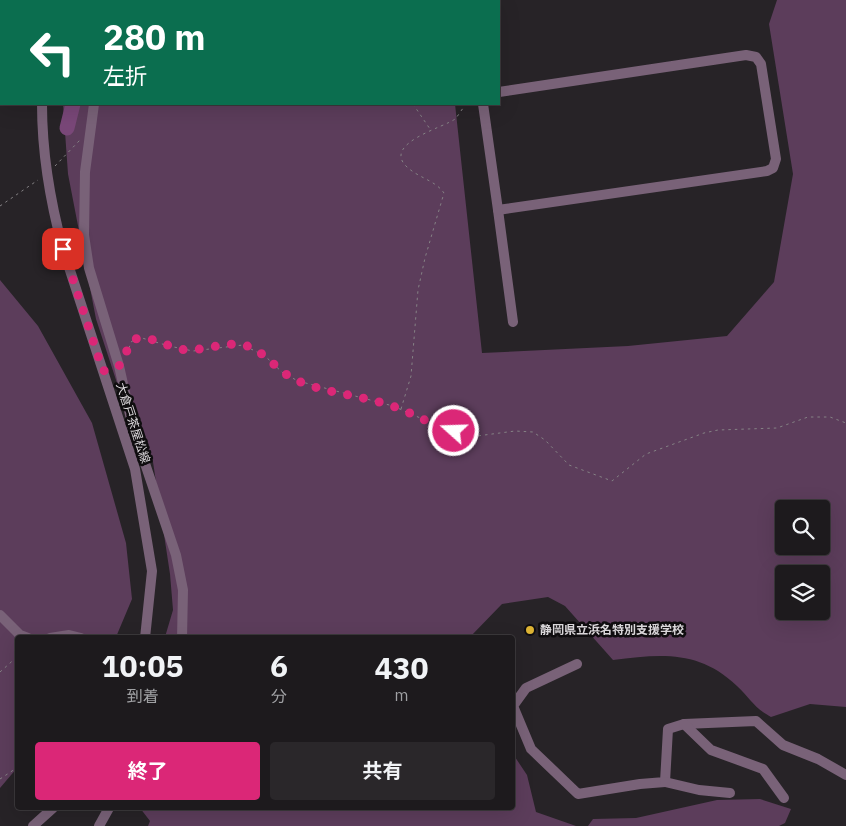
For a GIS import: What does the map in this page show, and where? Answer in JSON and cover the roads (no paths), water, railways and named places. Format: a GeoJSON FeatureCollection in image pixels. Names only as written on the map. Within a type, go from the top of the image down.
{"type":"FeatureCollection","features":[{"type":"Feature","properties":{"kind":"street"},"geometry":{"type":"LineString","coordinates":[[498,210],[767,171],[773,168],[776,159],[762,64],[756,56],[746,55],[500,92]]}},
{"type":"Feature","properties":{"kind":"street","name":"大倉戸茶屋松線"},"geometry":{"type":"LineString","coordinates":[[42,105],[42,133],[53,213],[63,249],[136,469],[152,571],[145,635]]}},
{"type":"Feature","properties":{"kind":"street"},"geometry":{"type":"LineString","coordinates":[[94,105],[85,172],[84,235],[89,268],[119,366],[136,437],[176,555],[183,590],[182,635]]}},
{"type":"Feature","properties":{"kind":"street"},"geometry":{"type":"LineString","coordinates":[[483,105],[513,322]]}},
{"type":"Feature","properties":{"kind":"street"},"geometry":{"type":"LineString","coordinates":[[0,615],[20,635]]}},
{"type":"Feature","properties":{"kind":"street"},"geometry":{"type":"LineString","coordinates":[[515,703],[526,688],[577,664]]}},
{"type":"Feature","properties":{"kind":"street"},"geometry":{"type":"LineString","coordinates":[[515,711],[531,750],[578,794],[640,784],[666,782],[699,790],[730,793]]}},
{"type":"Feature","properties":{"kind":"street"},"geometry":{"type":"LineString","coordinates":[[666,782],[668,729],[684,724],[756,721],[783,745],[818,759],[846,775]]}},
{"type":"Feature","properties":{"kind":"street"},"geometry":{"type":"LineString","coordinates":[[684,724],[711,750],[763,769],[784,798]]}},
{"type":"Feature","properties":{"kind":"street"},"geometry":{"type":"LineString","coordinates":[[33,826],[51,810]]}},
{"type":"Feature","properties":{"kind":"street"},"geometry":{"type":"LineString","coordinates":[[99,826],[108,810]]}},
{"type":"Feature","properties":{"kind":"waterway"},"geometry":{"type":"LineString","coordinates":[[67,128],[73,105]]}},
{"type":"Feature","properties":{"kind":"place","name":"静岡県立浜名特別支援学校"},"geometry":{"type":"Point","coordinates":[530,630]}}]}
